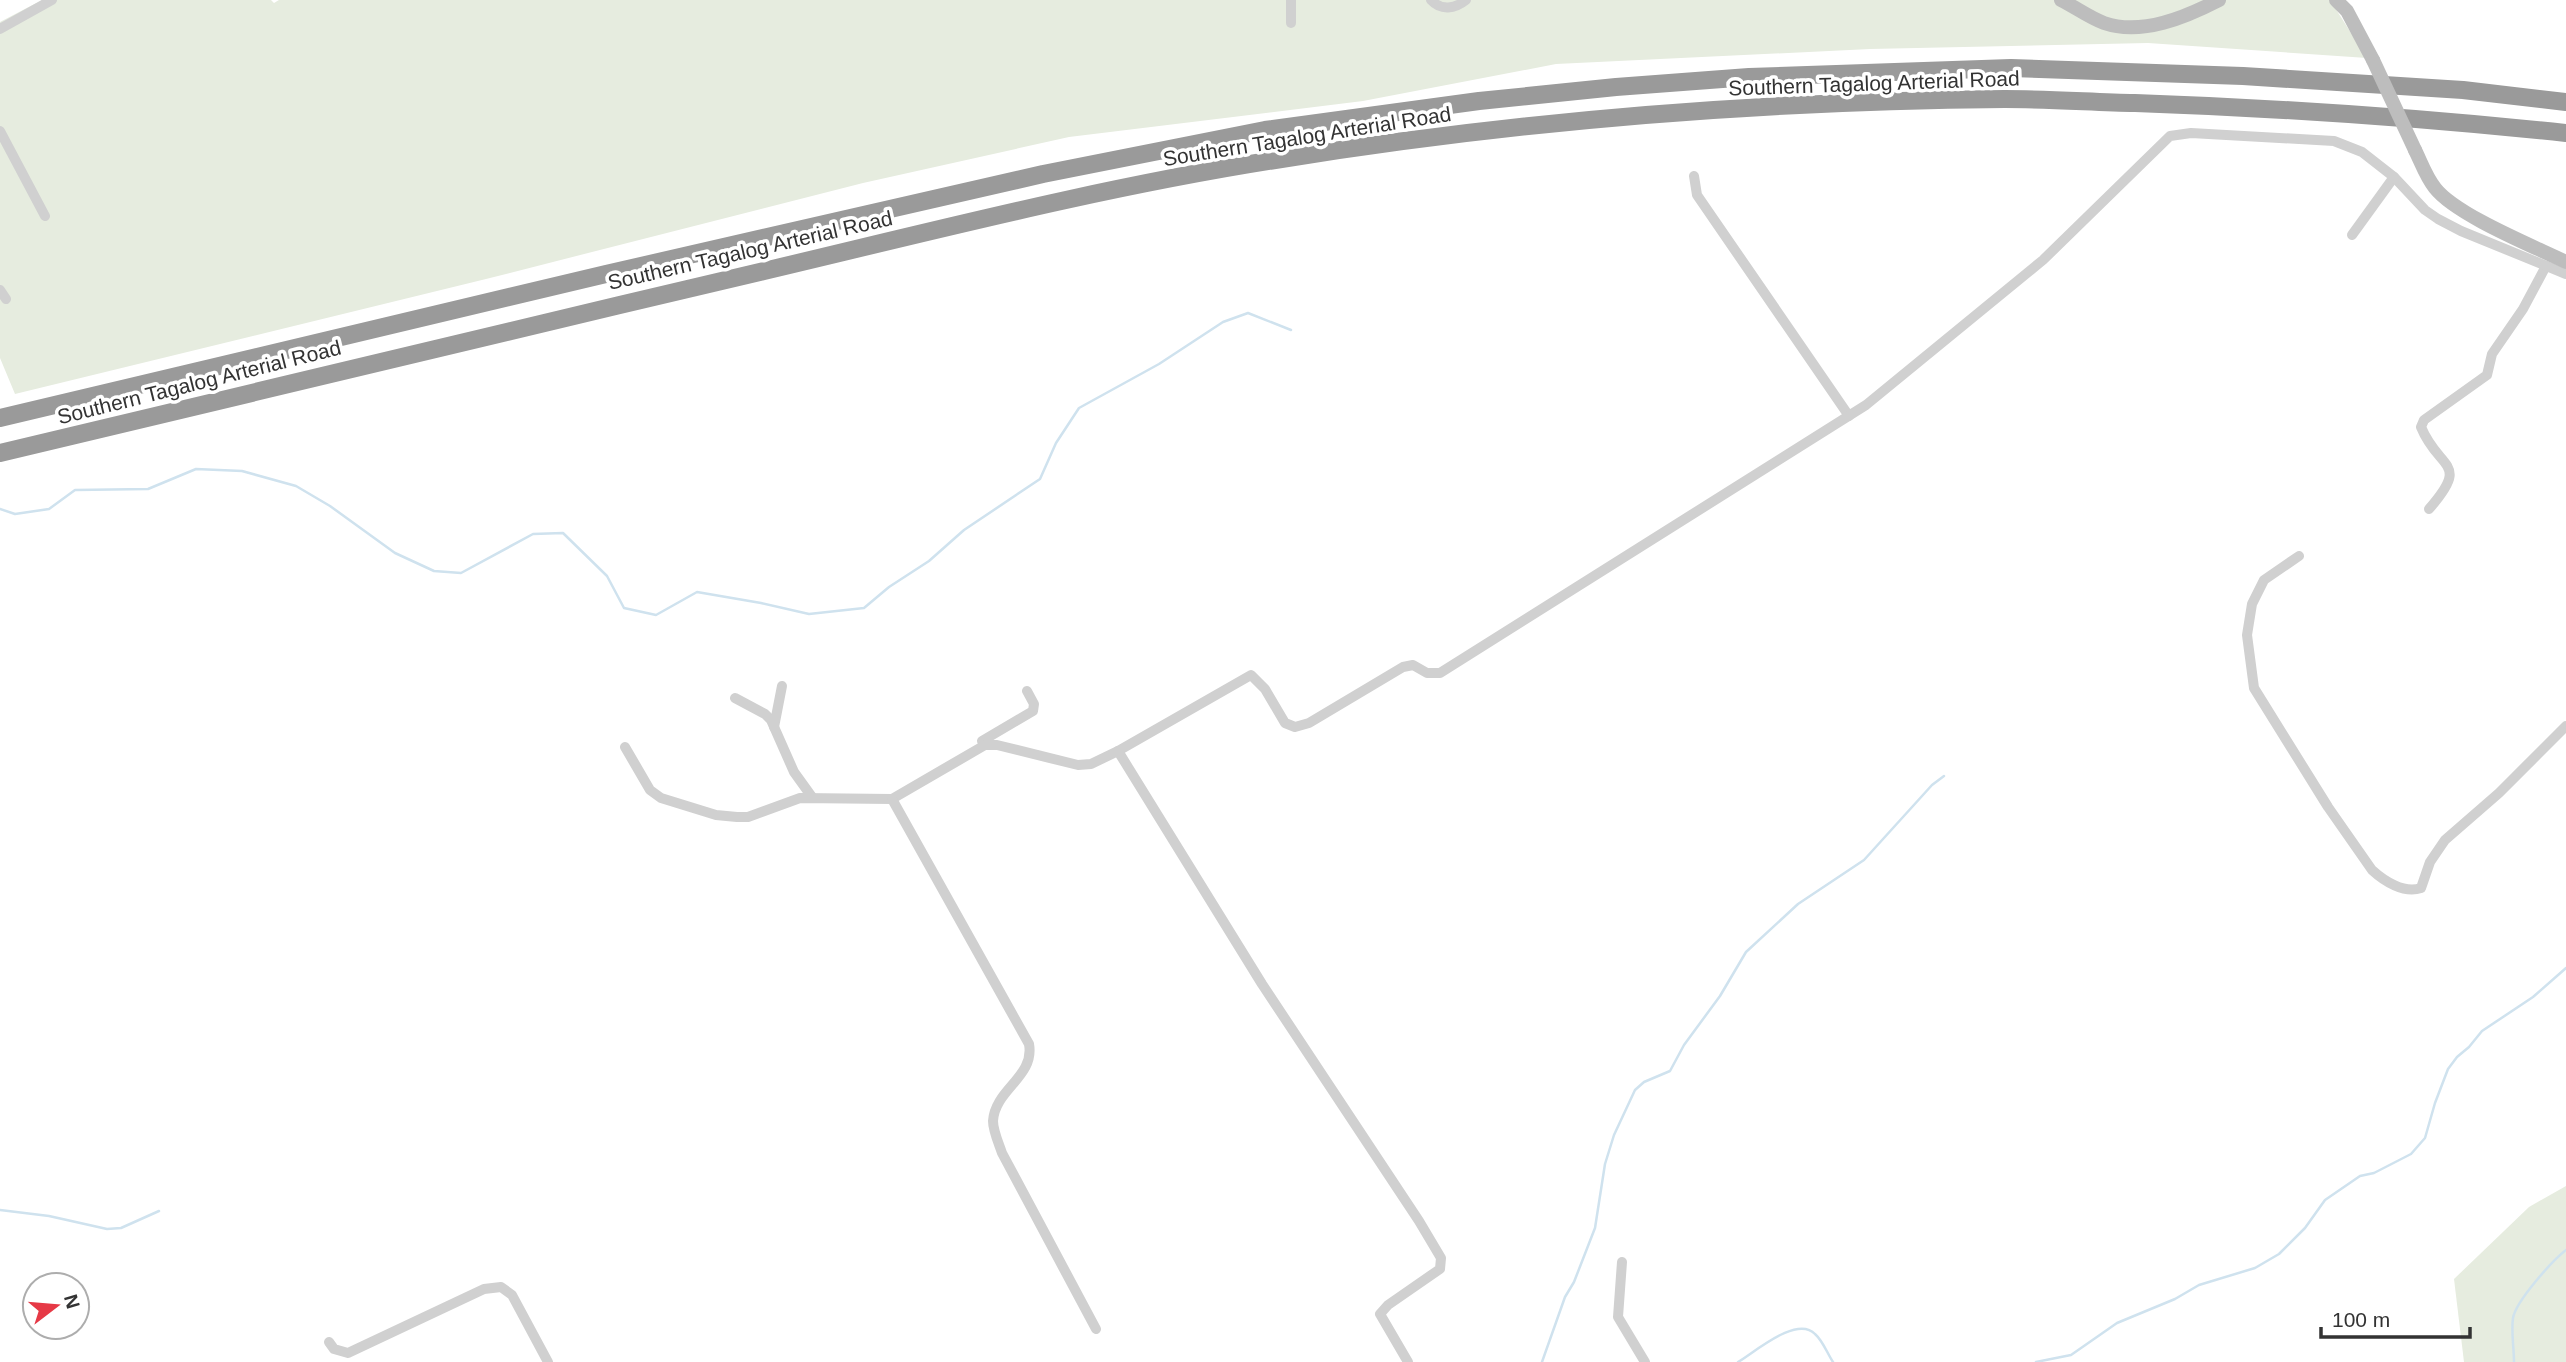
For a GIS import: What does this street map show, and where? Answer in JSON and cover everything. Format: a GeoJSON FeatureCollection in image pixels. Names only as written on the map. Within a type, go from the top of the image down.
{"type":"FeatureCollection","features":[{"type":"Feature","properties":{"kind":"highway","name":"Southern Tagalog Arterial Road"},"geometry":{"type":"LineString","coordinates":[[0,418],[579,280],[1043,174],[1265,130],[1479,101],[1749,77],[2011,68],[2256,77],[2437,88],[2566,102]]}},
{"type":"Feature","properties":{"kind":"highway","name":"Southern Tagalog Arterial Road"},"geometry":{"type":"LineString","coordinates":[[0,453],[1050,203],[1272,160],[1485,131],[1750,109],[2011,99],[2256,108],[2413,118],[2566,134]]}},
{"type":"Feature","properties":{"kind":"main road"},"geometry":{"type":"LineString","coordinates":[[2061,0],[2105,23],[2127,26],[2172,20],[2219,0]]}},
{"type":"Feature","properties":{"kind":"main road"},"geometry":{"type":"LineString","coordinates":[[2336,0],[2347,11],[2435,188],[2475,217],[2566,262]]}},
{"type":"Feature","properties":{"kind":"street"},"geometry":{"type":"LineString","coordinates":[[0,29],[52,0]]}},
{"type":"Feature","properties":{"kind":"street"},"geometry":{"type":"LineString","coordinates":[[1291,0],[1291,23]]}},
{"type":"Feature","properties":{"kind":"street"},"geometry":{"type":"LineString","coordinates":[[1431,0],[1434,4],[1447,8],[1460,5],[1466,0]]}},
{"type":"Feature","properties":{"kind":"street"},"geometry":{"type":"LineString","coordinates":[[0,131],[45,216]]}},
{"type":"Feature","properties":{"kind":"street"},"geometry":{"type":"LineString","coordinates":[[625,747],[650,790],[661,798],[716,815],[748,817],[792,800],[812,797],[892,799],[985,745],[997,745],[1078,765],[1091,764],[1251,675],[1265,689],[1285,723],[1295,727],[1309,723],[1403,667],[1413,665],[1427,673],[1440,673],[1866,405],[2043,260],[2170,136],[2191,133],[2334,141],[2362,152],[2438,219],[2566,274]]}},
{"type":"Feature","properties":{"kind":"street"},"geometry":{"type":"LineString","coordinates":[[1694,176],[1697,195],[1849,416]]}},
{"type":"Feature","properties":{"kind":"street"},"geometry":{"type":"LineString","coordinates":[[2352,235],[2393,177]]}},
{"type":"Feature","properties":{"kind":"street"},"geometry":{"type":"LineString","coordinates":[[2429,509],[2447,488],[2451,476],[2449,467],[2425,437],[2421,427],[2424,420],[2487,375],[2493,354],[2523,309],[2546,266]]}},
{"type":"Feature","properties":{"kind":"street"},"geometry":{"type":"LineString","coordinates":[[2299,556],[2264,580],[2252,604],[2247,635],[2254,688],[2328,807],[2372,870],[2381,878],[2409,890],[2421,888],[2430,862],[2445,840],[2499,793],[2566,726]]}},
{"type":"Feature","properties":{"kind":"street"},"geometry":{"type":"LineString","coordinates":[[774,728],[782,686]]}},
{"type":"Feature","properties":{"kind":"street"},"geometry":{"type":"LineString","coordinates":[[985,745],[982,741],[1033,711],[1034,704],[1027,691]]}},
{"type":"Feature","properties":{"kind":"street"},"geometry":{"type":"LineString","coordinates":[[735,698],[765,714],[794,772],[812,797]]}},
{"type":"Feature","properties":{"kind":"street"},"geometry":{"type":"LineString","coordinates":[[1118,751],[1262,984],[1441,1258],[1440,1269],[1380,1314],[1408,1362]]}},
{"type":"Feature","properties":{"kind":"street"},"geometry":{"type":"LineString","coordinates":[[892,799],[1029,1044],[1029,1064],[1000,1099],[993,1124],[1002,1153],[1096,1329]]}},
{"type":"Feature","properties":{"kind":"street"},"geometry":{"type":"LineString","coordinates":[[1622,1262],[1618,1317],[1645,1362]]}},
{"type":"Feature","properties":{"kind":"street"},"geometry":{"type":"LineString","coordinates":[[329,1342],[334,1349],[348,1353],[484,1289],[501,1287],[512,1295],[548,1362]]}},
{"type":"Feature","properties":{"kind":"shaded area"},"geometry":{"type":"Polygon","coordinates":[[[42,0],[271,0],[274,3],[279,0],[2330,0],[2367,58],[2148,43],[1870,49],[1556,64],[1363,101],[1069,137],[863,183],[486,279],[15,394],[0,358],[0,22],[42,0]]]}},
{"type":"Feature","properties":{"kind":"shaded area"},"geometry":{"type":"Polygon","coordinates":[[[2566,1186],[2566,1362],[2464,1362],[2454,1279],[2529,1207],[2566,1186]]]}},
{"type":"Feature","properties":{"kind":"waterway"},"geometry":{"type":"LineString","coordinates":[[0,509],[15,514],[49,509],[75,490],[148,489],[196,469],[242,471],[296,486],[330,506],[395,553],[434,571],[461,573],[533,534],[563,533],[607,576],[624,608],[656,615],[697,592],[809,614],[864,608],[889,587],[929,561],[964,530],[1040,479],[1056,443],[1079,408],[1159,364],[1223,322],[1248,313],[1291,330]]}},
{"type":"Feature","properties":{"kind":"waterway"},"geometry":{"type":"LineString","coordinates":[[1542,1362],[1565,1297],[1574,1282],[1595,1228],[1605,1164],[1614,1135],[1635,1090],[1644,1082],[1670,1071],[1684,1045],[1720,996],[1746,952],[1798,904],[1864,860],[1932,785],[1944,776]]}},
{"type":"Feature","properties":{"kind":"waterway"},"geometry":{"type":"LineString","coordinates":[[2036,1362],[2071,1355],[2117,1323],[2175,1299],[2199,1285],[2255,1268],[2279,1254],[2305,1228],[2325,1200],[2360,1176],[2374,1173],[2411,1154],[2425,1138],[2448,1069],[2457,1057],[2482,1031],[2533,997],[2566,968]]}},
{"type":"Feature","properties":{"kind":"waterway"},"geometry":{"type":"LineString","coordinates":[[0,1210],[49,1216],[107,1229],[121,1228],[159,1211]]}},
{"type":"Feature","properties":{"kind":"waterway"},"geometry":{"type":"LineString","coordinates":[[2514,1362],[2512,1323],[2516,1311],[2535,1282],[2566,1250]]}},
{"type":"Feature","properties":{"kind":"waterway"},"geometry":{"type":"LineString","coordinates":[[1738,1362],[1776,1337],[1798,1329],[1807,1329],[1815,1334],[1833,1362]]}}]}
